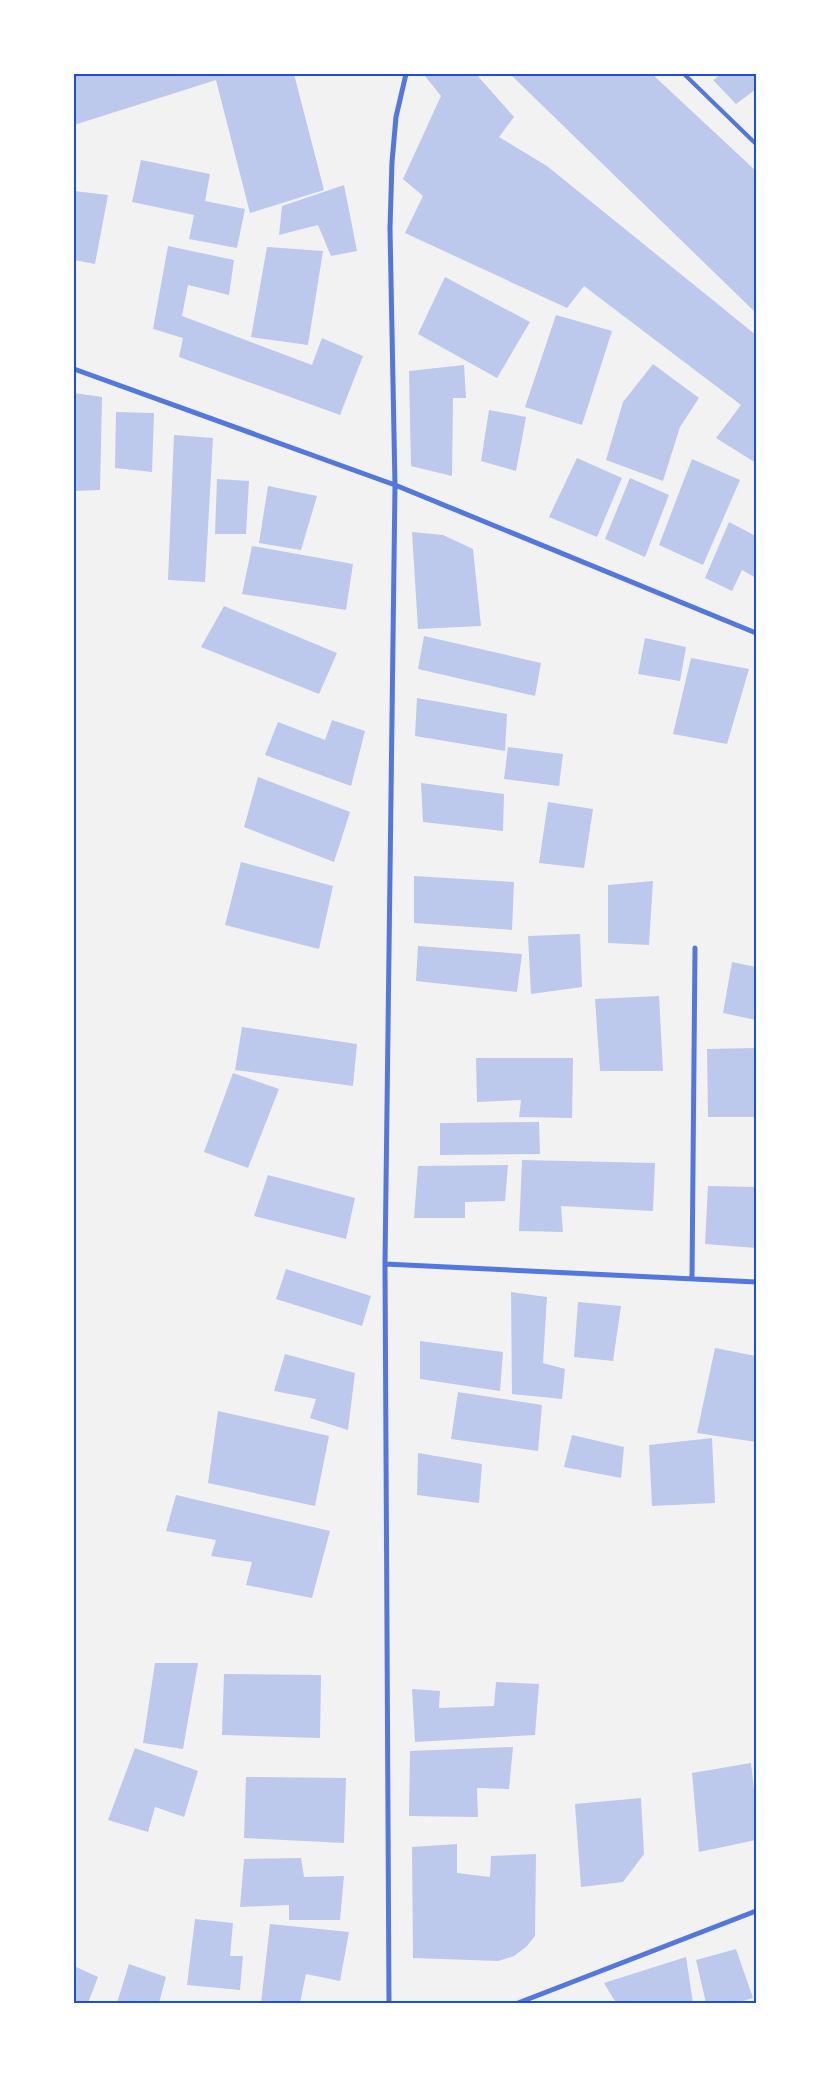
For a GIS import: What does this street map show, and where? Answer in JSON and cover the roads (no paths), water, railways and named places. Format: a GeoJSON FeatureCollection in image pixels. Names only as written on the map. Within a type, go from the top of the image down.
{"type":"FeatureCollection","features":[{"type":"Feature","properties":{"kind":"street"},"geometry":{"type":"LineString","coordinates":[[389,2003],[385,1264],[394,485],[390,228],[392,162],[396,117],[406,74]]}},
{"type":"Feature","properties":{"kind":"street"},"geometry":{"type":"LineString","coordinates":[[74,368],[394,485],[756,633]]}},
{"type":"Feature","properties":{"kind":"street"},"geometry":{"type":"LineString","coordinates":[[692,1278],[695,948]]}},
{"type":"Feature","properties":{"kind":"street"},"geometry":{"type":"LineString","coordinates":[[385,1264],[756,1282]]}},
{"type":"Feature","properties":{"kind":"street"},"geometry":{"type":"LineString","coordinates":[[518,2003],[756,1911]]}},
{"type":"Feature","properties":{"kind":"lane"},"geometry":{"type":"LineString","coordinates":[[684,74],[756,144]]}}]}
